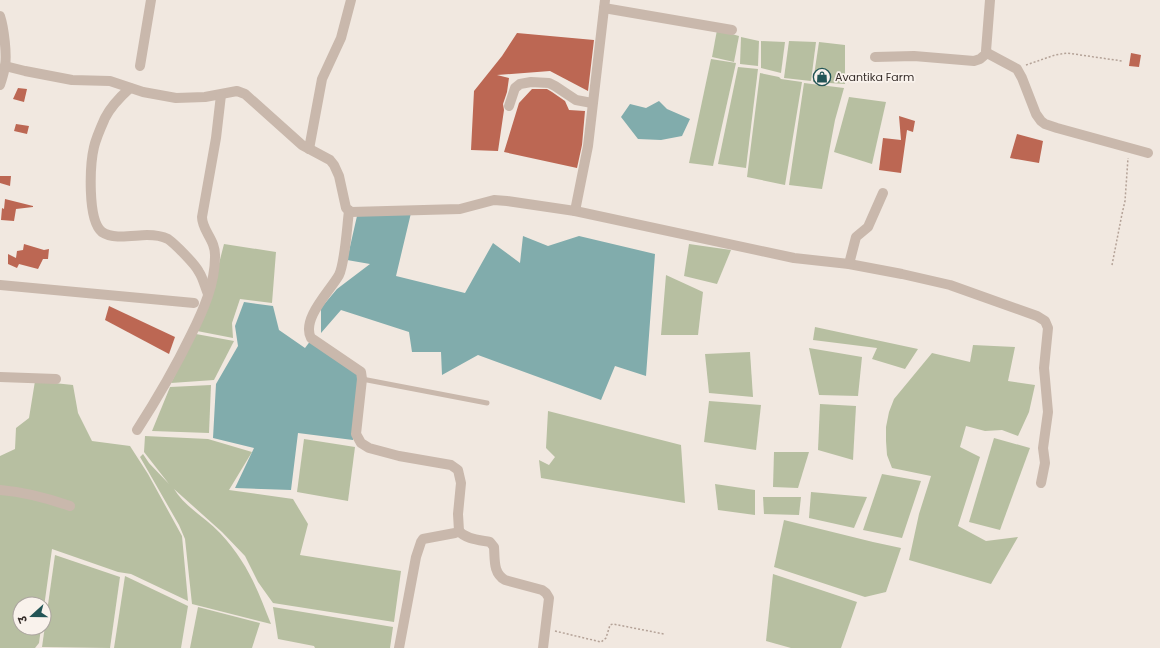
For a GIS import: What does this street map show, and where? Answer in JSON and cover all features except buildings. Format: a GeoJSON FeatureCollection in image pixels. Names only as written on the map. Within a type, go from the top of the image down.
{"type":"FeatureCollection","features":[{"type":"Feature","properties":{"kind":"street"},"geometry":{"type":"LineString","coordinates":[[140,66],[151,0]]}},
{"type":"Feature","properties":{"kind":"street"},"geometry":{"type":"LineString","coordinates":[[308,149],[322,79],[340,38],[351,0]]}},
{"type":"Feature","properties":{"kind":"street"},"geometry":{"type":"LineString","coordinates":[[987,53],[986,49],[990,0]]}},
{"type":"Feature","properties":{"kind":"street"},"geometry":{"type":"LineString","coordinates":[[575,211],[588,146],[605,4],[732,30]]}},
{"type":"Feature","properties":{"kind":"street"},"geometry":{"type":"LineString","coordinates":[[0,16],[2,24],[3,61],[0,85]]}},
{"type":"Feature","properties":{"kind":"street"},"geometry":{"type":"LineString","coordinates":[[874,57],[914,56],[974,61],[980,59],[987,53]]}},
{"type":"Feature","properties":{"kind":"street"},"geometry":{"type":"LineString","coordinates":[[987,53],[1017,69],[1036,114],[1041,121],[1056,128],[1148,153]]}},
{"type":"Feature","properties":{"kind":"street"},"geometry":{"type":"LineString","coordinates":[[3,61],[26,71],[72,80],[110,81],[130,88],[176,98],[205,97],[237,91],[245,94],[308,149],[330,160],[339,176],[346,208],[349,211],[341,269],[337,278],[317,306],[308,332],[311,338],[360,371],[362,379],[356,434],[361,443],[369,448],[399,456],[451,465],[458,470],[461,483],[458,531]]}},
{"type":"Feature","properties":{"kind":"street"},"geometry":{"type":"LineString","coordinates":[[509,106],[515,88],[520,84],[531,82],[555,86],[576,100],[592,103]]}},
{"type":"Feature","properties":{"kind":"street"},"geometry":{"type":"LineString","coordinates":[[130,88],[118,99],[105,118],[94,146],[91,189],[95,220],[101,230],[112,236],[157,235],[167,239],[199,271],[208,294]]}},
{"type":"Feature","properties":{"kind":"street"},"geometry":{"type":"LineString","coordinates":[[136,430],[179,360],[205,306],[213,272],[215,250],[211,238],[203,226],[202,217],[216,138],[220,95]]}},
{"type":"Feature","properties":{"kind":"street"},"geometry":{"type":"LineString","coordinates":[[849,264],[856,238],[868,227],[882,192]]}},
{"type":"Feature","properties":{"kind":"street"},"geometry":{"type":"LineString","coordinates":[[349,211],[460,209],[494,200],[575,211],[794,258],[849,264],[902,274],[950,285],[1032,313],[1045,321],[1048,328],[1044,368],[1048,412],[1043,448],[1045,467],[1041,483]]}},
{"type":"Feature","properties":{"kind":"street"},"geometry":{"type":"LineString","coordinates":[[0,285],[194,303]]}},
{"type":"Feature","properties":{"kind":"street"},"geometry":{"type":"LineString","coordinates":[[0,377],[56,378]]}},
{"type":"Feature","properties":{"kind":"street"},"geometry":{"type":"LineString","coordinates":[[0,490],[40,496],[70,506]]}},
{"type":"Feature","properties":{"kind":"street"},"geometry":{"type":"LineString","coordinates":[[458,531],[467,537],[490,542],[492,544],[496,569],[500,577],[505,580],[542,590],[546,593],[548,598],[543,648]]}},
{"type":"Feature","properties":{"kind":"street"},"geometry":{"type":"LineString","coordinates":[[399,648],[416,557],[421,542],[425,538],[455,533],[458,531]]}},
{"type":"Feature","properties":{"kind":"lane"},"geometry":{"type":"LineString","coordinates":[[362,379],[487,403]]}},
{"type":"Feature","properties":{"kind":"path"},"geometry":{"type":"LineString","coordinates":[[1017,69],[1054,55],[1067,52],[1122,61]]}},
{"type":"Feature","properties":{"kind":"path"},"geometry":{"type":"LineString","coordinates":[[1112,265],[1125,201],[1128,147]]}},
{"type":"Feature","properties":{"kind":"path"},"geometry":{"type":"LineString","coordinates":[[545,629],[602,642],[606,638],[610,625],[613,624],[664,634]]}},
{"type":"Feature","properties":{"kind":"green space"},"geometry":{"type":"Polygon","coordinates":[[[717,30],[739,36],[734,62],[712,57],[717,30]]]}},
{"type":"Feature","properties":{"kind":"green space"},"geometry":{"type":"Polygon","coordinates":[[[741,37],[759,41],[758,66],[740,64],[741,37]]]}},
{"type":"Feature","properties":{"kind":"green space"},"geometry":{"type":"Polygon","coordinates":[[[761,41],[785,42],[781,73],[761,68],[761,41]]]}},
{"type":"Feature","properties":{"kind":"green space"},"geometry":{"type":"Polygon","coordinates":[[[789,41],[816,42],[811,81],[784,78],[789,41]]]}},
{"type":"Feature","properties":{"kind":"green space"},"geometry":{"type":"Polygon","coordinates":[[[819,42],[845,45],[845,84],[813,82],[819,42]]]}},
{"type":"Feature","properties":{"kind":"green space"},"geometry":{"type":"Polygon","coordinates":[[[711,59],[736,63],[713,166],[689,163],[711,59]]]}},
{"type":"Feature","properties":{"kind":"green space"},"geometry":{"type":"Polygon","coordinates":[[[738,67],[758,69],[746,168],[718,164],[738,67]]]}},
{"type":"Feature","properties":{"kind":"green space"},"geometry":{"type":"Polygon","coordinates":[[[760,73],[779,77],[781,79],[802,82],[785,185],[747,177],[760,73]]]}},
{"type":"Feature","properties":{"kind":"green space"},"geometry":{"type":"Polygon","coordinates":[[[804,83],[844,88],[835,120],[822,189],[789,185],[804,83]]]}},
{"type":"Feature","properties":{"kind":"green space"},"geometry":{"type":"Polygon","coordinates":[[[849,97],[886,102],[872,164],[834,152],[849,97]]]}},
{"type":"Feature","properties":{"kind":"green space"},"geometry":{"type":"Polygon","coordinates":[[[224,244],[276,252],[272,303],[240,299],[232,323],[233,338],[197,331],[214,283],[224,244]]]}},
{"type":"Feature","properties":{"kind":"green space"},"geometry":{"type":"Polygon","coordinates":[[[689,244],[731,250],[717,284],[684,276],[689,244]]]}},
{"type":"Feature","properties":{"kind":"green space"},"geometry":{"type":"Polygon","coordinates":[[[666,275],[703,292],[698,335],[661,335],[666,275]]]}},
{"type":"Feature","properties":{"kind":"green space"},"geometry":{"type":"Polygon","coordinates":[[[815,327],[918,349],[905,369],[872,359],[877,348],[813,340],[815,327]]]}},
{"type":"Feature","properties":{"kind":"green space"},"geometry":{"type":"Polygon","coordinates":[[[196,334],[234,341],[214,380],[171,383],[196,334]]]}},
{"type":"Feature","properties":{"kind":"green space"},"geometry":{"type":"Polygon","coordinates":[[[973,345],[1015,347],[1008,381],[1035,385],[1029,412],[1018,436],[1002,430],[985,431],[966,426],[960,447],[980,457],[958,526],[986,541],[1018,537],[991,584],[909,560],[919,514],[931,476],[892,468],[887,455],[886,427],[889,412],[894,399],[932,353],[970,362],[973,345]]]}},
{"type":"Feature","properties":{"kind":"green space"},"geometry":{"type":"Polygon","coordinates":[[[809,348],[862,357],[858,396],[819,395],[809,348]]]}},
{"type":"Feature","properties":{"kind":"green space"},"geometry":{"type":"Polygon","coordinates":[[[750,352],[753,397],[709,393],[705,354],[750,352]]]}},
{"type":"Feature","properties":{"kind":"green space"},"geometry":{"type":"Polygon","coordinates":[[[35,381],[73,385],[78,413],[92,441],[130,446],[148,474],[182,536],[188,601],[131,574],[118,572],[52,549],[46,596],[12,596],[12,636],[40,636],[39,643],[35,648],[0,648],[0,456],[15,449],[16,428],[29,418],[35,381]]]}},
{"type":"Feature","properties":{"kind":"green space"},"geometry":{"type":"Polygon","coordinates":[[[211,385],[209,433],[152,431],[170,387],[211,385]]]}},
{"type":"Feature","properties":{"kind":"green space"},"geometry":{"type":"Polygon","coordinates":[[[709,401],[761,405],[756,450],[704,442],[709,401]]]}},
{"type":"Feature","properties":{"kind":"green space"},"geometry":{"type":"Polygon","coordinates":[[[820,404],[856,406],[853,460],[818,450],[820,404]]]}},
{"type":"Feature","properties":{"kind":"green space"},"geometry":{"type":"Polygon","coordinates":[[[548,411],[681,445],[685,503],[541,478],[539,460],[549,465],[555,457],[546,448],[548,411]]]}},
{"type":"Feature","properties":{"kind":"green space"},"geometry":{"type":"Polygon","coordinates":[[[145,436],[208,439],[252,452],[229,490],[293,499],[308,524],[300,555],[401,571],[394,622],[273,603],[258,582],[245,556],[222,532],[174,489],[190,507],[220,533],[237,554],[256,587],[271,624],[192,604],[185,539],[179,525],[140,457],[143,454],[149,463],[169,484],[144,452],[145,436]]]}},
{"type":"Feature","properties":{"kind":"green space"},"geometry":{"type":"Polygon","coordinates":[[[994,438],[1030,448],[1000,530],[969,522],[994,438]]]}},
{"type":"Feature","properties":{"kind":"green space"},"geometry":{"type":"Polygon","coordinates":[[[304,439],[355,447],[348,501],[297,492],[304,439]]]}},
{"type":"Feature","properties":{"kind":"green space"},"geometry":{"type":"Polygon","coordinates":[[[774,452],[809,452],[798,488],[773,487],[774,452]]]}},
{"type":"Feature","properties":{"kind":"green space"},"geometry":{"type":"Polygon","coordinates":[[[882,474],[921,481],[902,538],[863,530],[882,474]]]}},
{"type":"Feature","properties":{"kind":"green space"},"geometry":{"type":"Polygon","coordinates":[[[715,484],[755,490],[755,515],[718,510],[715,484]]]}},
{"type":"Feature","properties":{"kind":"green space"},"geometry":{"type":"Polygon","coordinates":[[[811,492],[867,497],[854,528],[809,518],[811,492]]]}},
{"type":"Feature","properties":{"kind":"green space"},"geometry":{"type":"Polygon","coordinates":[[[763,497],[801,497],[799,515],[764,514],[763,497]]]}},
{"type":"Feature","properties":{"kind":"green space"},"geometry":{"type":"Polygon","coordinates":[[[784,520],[901,548],[886,592],[865,597],[774,567],[784,520]]]}},
{"type":"Feature","properties":{"kind":"green space"},"geometry":{"type":"Polygon","coordinates":[[[55,555],[120,577],[110,648],[42,647],[44,636],[52,636],[52,596],[49,596],[55,555]]]}},
{"type":"Feature","properties":{"kind":"green space"},"geometry":{"type":"Polygon","coordinates":[[[773,574],[857,602],[841,648],[791,648],[766,641],[773,574]]]}},
{"type":"Feature","properties":{"kind":"green space"},"geometry":{"type":"Polygon","coordinates":[[[125,576],[188,606],[181,648],[114,648],[125,576]]]}},
{"type":"Feature","properties":{"kind":"green space"},"geometry":{"type":"Polygon","coordinates":[[[198,607],[260,623],[252,648],[190,648],[198,607]]]}},
{"type":"Feature","properties":{"kind":"green space"},"geometry":{"type":"Polygon","coordinates":[[[273,607],[393,627],[390,648],[315,648],[314,646],[278,639],[273,607]]]}},
{"type":"Feature","properties":{"kind":"water"},"geometry":{"type":"Polygon","coordinates":[[[659,101],[667,109],[690,119],[682,136],[661,140],[638,139],[621,117],[630,104],[646,108],[659,101]]]}},
{"type":"Feature","properties":{"kind":"water"},"geometry":{"type":"Polygon","coordinates":[[[411,213],[396,276],[465,293],[493,243],[520,263],[523,236],[548,246],[579,236],[655,254],[646,376],[615,366],[601,400],[478,355],[442,375],[441,352],[412,352],[409,332],[341,310],[321,333],[321,308],[337,289],[370,264],[347,260],[357,216],[411,213]]]}},
{"type":"Feature","properties":{"kind":"water"},"geometry":{"type":"Polygon","coordinates":[[[244,302],[273,306],[279,330],[305,348],[311,340],[360,373],[353,440],[298,433],[291,490],[235,488],[254,448],[213,438],[216,384],[238,346],[235,326],[244,302]]]}},
{"type":"Feature","properties":{"kind":"place","name":"Avantika Farm"},"geometry":{"type":"Point","coordinates":[822,77]}}]}
